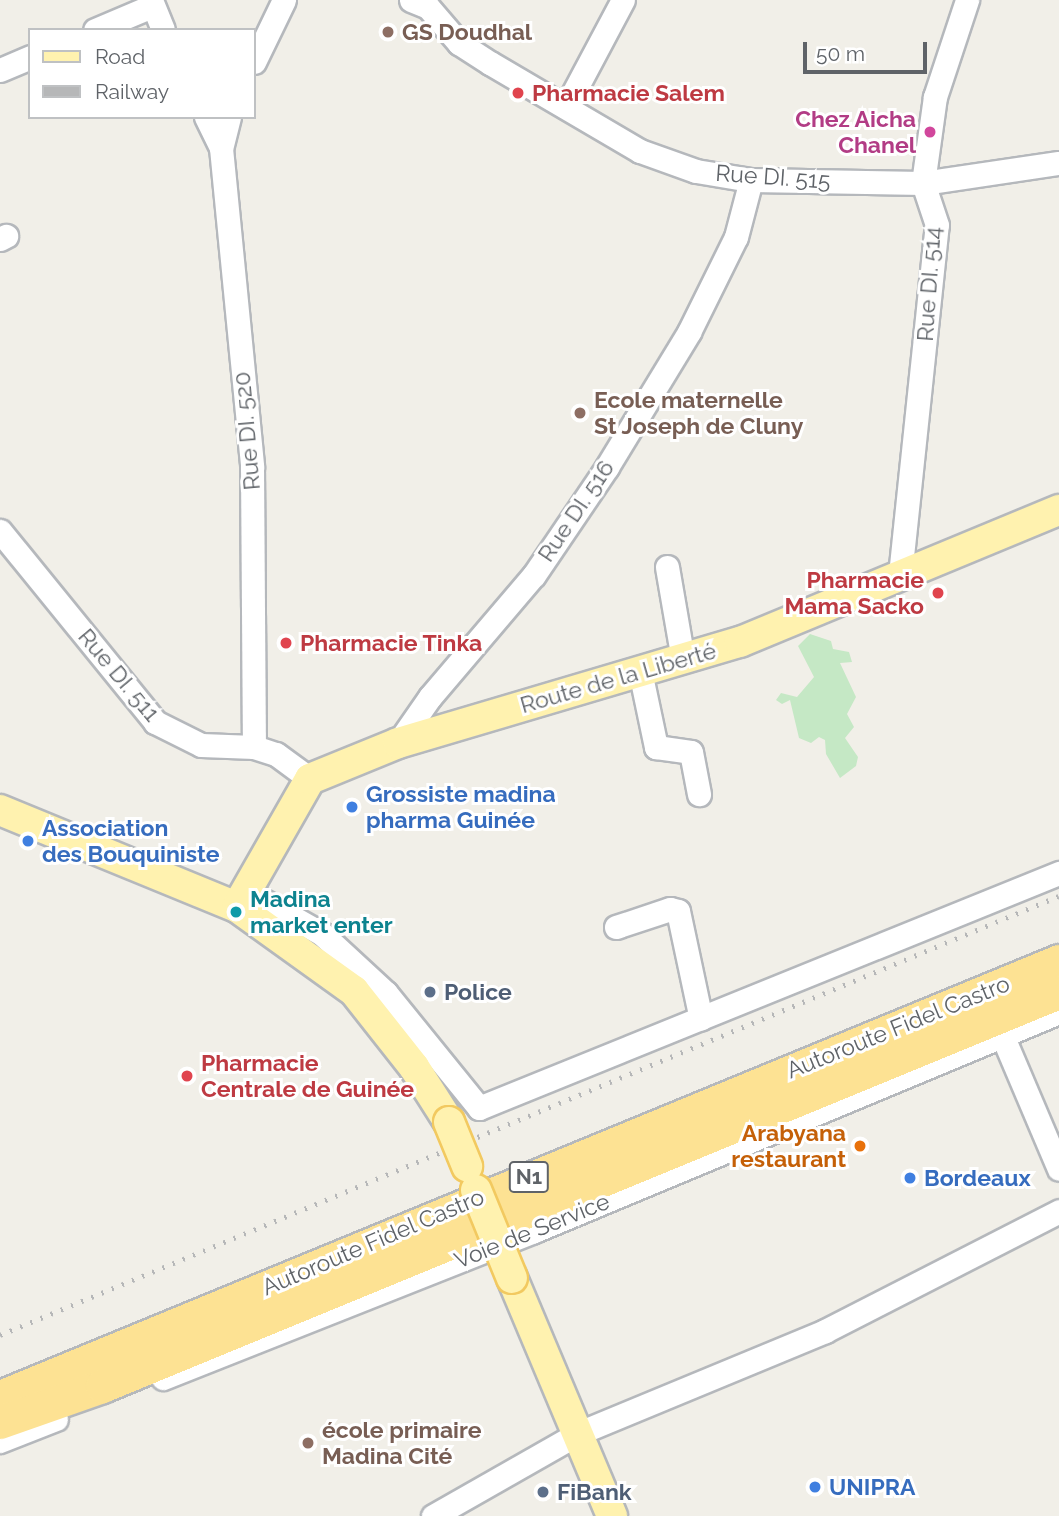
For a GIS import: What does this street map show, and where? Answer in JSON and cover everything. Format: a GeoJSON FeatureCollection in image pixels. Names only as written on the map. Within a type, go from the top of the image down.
{"type":"FeatureCollection","features":[{"type":"Feature","properties":{"kind":"highway","name":"Autoroute Fidel Castro"},"geometry":{"type":"LineString","coordinates":[[0,1397],[1059,961]]}},
{"type":"Feature","properties":{"kind":"highway"},"geometry":{"type":"LineString","coordinates":[[0,1380],[472,1178],[768,1058],[995,988]]}},
{"type":"Feature","properties":{"kind":"highway","name":"Autoroute Fidel Castro"},"geometry":{"type":"LineString","coordinates":[[0,1422],[115,1381],[1059,992]]}},
{"type":"Feature","properties":{"kind":"main road","name":"Route de la Liberté"},"geometry":{"type":"LineString","coordinates":[[310,779],[398,743],[683,660],[812,614],[1059,510]]}},
{"type":"Feature","properties":{"kind":"main road"},"geometry":{"type":"LineString","coordinates":[[241,899],[310,779]]}},
{"type":"Feature","properties":{"kind":"main road"},"geometry":{"type":"LineString","coordinates":[[0,810],[241,899],[354,992],[414,1067],[449,1122],[612,1516]]}},
{"type":"Feature","properties":{"kind":"street"},"geometry":{"type":"LineString","coordinates":[[256,58],[284,0]]}},
{"type":"Feature","properties":{"kind":"street","name":"Rue DI. 515"},"geometry":{"type":"LineString","coordinates":[[411,0],[428,7],[459,43],[640,150],[696,171],[751,180],[923,183],[1059,163]]}},
{"type":"Feature","properties":{"kind":"street"},"geometry":{"type":"LineString","coordinates":[[566,107],[623,0]]}},
{"type":"Feature","properties":{"kind":"street","name":"Rue DI. 514"},"geometry":{"type":"LineString","coordinates":[[900,575],[937,225],[923,183],[935,97],[967,0]]}},
{"type":"Feature","properties":{"kind":"street"},"geometry":{"type":"LineString","coordinates":[[99,28],[151,3],[162,28]]}},
{"type":"Feature","properties":{"kind":"street"},"geometry":{"type":"LineString","coordinates":[[0,70],[28,58]]}},
{"type":"Feature","properties":{"kind":"street"},"geometry":{"type":"LineString","coordinates":[[207,119],[221,148]]}},
{"type":"Feature","properties":{"kind":"street","name":"Rue DI. 520"},"geometry":{"type":"LineString","coordinates":[[228,119],[221,148],[252,467],[254,747]]}},
{"type":"Feature","properties":{"kind":"street","name":"Rue DI. 516"},"geometry":{"type":"LineString","coordinates":[[398,743],[430,697],[534,575],[607,467],[689,332],[736,237],[751,180]]}},
{"type":"Feature","properties":{"kind":"street","name":"Rue DI. 511"},"geometry":{"type":"LineString","coordinates":[[0,531],[155,722],[201,745],[254,747],[276,754],[310,779]]}},
{"type":"Feature","properties":{"kind":"street"},"geometry":{"type":"LineString","coordinates":[[667,567],[683,660]]}},
{"type":"Feature","properties":{"kind":"street"},"geometry":{"type":"LineString","coordinates":[[640,671],[656,747],[691,752],[699,794]]}},
{"type":"Feature","properties":{"kind":"street"},"geometry":{"type":"LineString","coordinates":[[241,899],[322,934],[387,993],[479,1108],[1059,873]]}},
{"type":"Feature","properties":{"kind":"street"},"geometry":{"type":"LineString","coordinates":[[616,927],[670,909],[678,911],[702,1019]]}},
{"type":"Feature","properties":{"kind":"street","name":"Voie de Service"},"geometry":{"type":"LineString","coordinates":[[0,1441],[438,1270],[1059,1012]]}},
{"type":"Feature","properties":{"kind":"street"},"geometry":{"type":"LineString","coordinates":[[1003,1037],[1059,1170]]}},
{"type":"Feature","properties":{"kind":"street"},"geometry":{"type":"LineString","coordinates":[[433,1516],[579,1433],[825,1331],[1059,1211]]}},
{"type":"Feature","properties":{"kind":"green space"},"geometry":{"type":"Polygon","coordinates":[[[810,634],[831,641],[833,649],[849,652],[852,662],[840,663],[856,697],[847,714],[854,727],[845,738],[858,757],[856,766],[840,778],[826,754],[825,740],[819,737],[811,743],[799,738],[790,700],[782,704],[776,700],[781,693],[797,697],[814,677],[798,646],[810,634]]]}},
{"type":"Feature","properties":{"kind":"railway"},"geometry":{"type":"LineString","coordinates":[[0,1335],[1059,896]]}},
{"type":"Feature","properties":{"kind":"place","name":"GS Doudhal"},"geometry":{"type":"Point","coordinates":[388,32]}},
{"type":"Feature","properties":{"kind":"place","name":"Pharmacie Salem"},"geometry":{"type":"Point","coordinates":[518,93]}},
{"type":"Feature","properties":{"kind":"place","name":"Chez Aicha Chanel"},"geometry":{"type":"Point","coordinates":[930,132]}},
{"type":"Feature","properties":{"kind":"place","name":"Ecole maternelle St Joseph de Cluny"},"geometry":{"type":"Point","coordinates":[580,413]}},
{"type":"Feature","properties":{"kind":"place","name":"Pharmacie Mama Sacko"},"geometry":{"type":"Point","coordinates":[938,593]}},
{"type":"Feature","properties":{"kind":"place","name":"Pharmacie Tinka"},"geometry":{"type":"Point","coordinates":[286,643]}},
{"type":"Feature","properties":{"kind":"place","name":"Grossiste madina pharma Guinée"},"geometry":{"type":"Point","coordinates":[352,807]}},
{"type":"Feature","properties":{"kind":"place","name":"Association des Bouquiniste"},"geometry":{"type":"Point","coordinates":[28,841]}},
{"type":"Feature","properties":{"kind":"place","name":"Madina market enter"},"geometry":{"type":"Point","coordinates":[236,912]}},
{"type":"Feature","properties":{"kind":"place","name":"Police"},"geometry":{"type":"Point","coordinates":[430,992]}},
{"type":"Feature","properties":{"kind":"place","name":"Pharmacie Centrale de Guinée"},"geometry":{"type":"Point","coordinates":[187,1076]}},
{"type":"Feature","properties":{"kind":"place","name":"Arabyana restaurant"},"geometry":{"type":"Point","coordinates":[860,1146]}},
{"type":"Feature","properties":{"kind":"place","name":"Bordeaux"},"geometry":{"type":"Point","coordinates":[910,1178]}},
{"type":"Feature","properties":{"kind":"place","name":"école primaire Madina Cité"},"geometry":{"type":"Point","coordinates":[308,1443]}},
{"type":"Feature","properties":{"kind":"place","name":"UNIPRA"},"geometry":{"type":"Point","coordinates":[815,1487]}},
{"type":"Feature","properties":{"kind":"place","name":"FiBank"},"geometry":{"type":"Point","coordinates":[543,1492]}}]}
